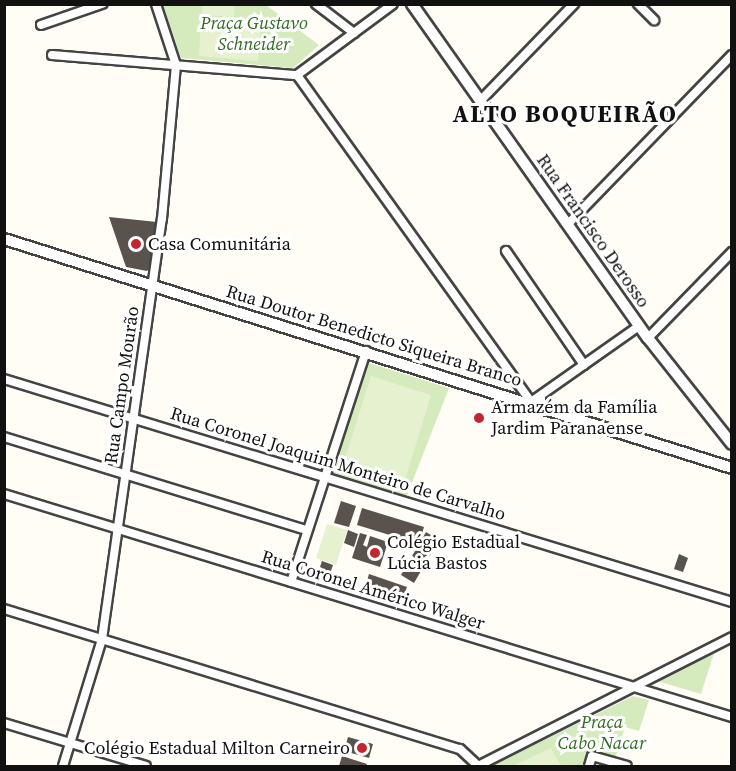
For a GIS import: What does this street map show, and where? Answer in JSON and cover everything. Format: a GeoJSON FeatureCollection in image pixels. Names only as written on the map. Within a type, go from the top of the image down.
{"type":"FeatureCollection","features":[{"type":"Feature","properties":{"kind":"street"},"geometry":{"type":"LineString","coordinates":[[41,25],[102,4]]}},
{"type":"Feature","properties":{"kind":"street","name":"Rua Campo Mourão"},"geometry":{"type":"LineString","coordinates":[[63,766],[102,639],[153,285],[176,65],[156,4]]}},
{"type":"Feature","properties":{"kind":"street"},"geometry":{"type":"LineString","coordinates":[[316,4],[354,33]]}},
{"type":"Feature","properties":{"kind":"street"},"geometry":{"type":"LineString","coordinates":[[52,55],[297,75],[393,4]]}},
{"type":"Feature","properties":{"kind":"street","name":"Rua Francisco Derosso"},"geometry":{"type":"LineString","coordinates":[[412,4],[639,326],[732,444]]}},
{"type":"Feature","properties":{"kind":"street"},"geometry":{"type":"LineString","coordinates":[[481,100],[574,4]]}},
{"type":"Feature","properties":{"kind":"street"},"geometry":{"type":"LineString","coordinates":[[638,4],[654,20]]}},
{"type":"Feature","properties":{"kind":"street"},"geometry":{"type":"LineString","coordinates":[[568,224],[732,55]]}},
{"type":"Feature","properties":{"kind":"street"},"geometry":{"type":"LineString","coordinates":[[297,75],[531,402],[639,326]]}},
{"type":"Feature","properties":{"kind":"street","name":"Rua Doutor Benedicto Siqueira Branco"},"geometry":{"type":"LineString","coordinates":[[4,239],[531,402],[732,468]]}},
{"type":"Feature","properties":{"kind":"street"},"geometry":{"type":"LineString","coordinates":[[506,251],[585,365]]}},
{"type":"Feature","properties":{"kind":"street"},"geometry":{"type":"LineString","coordinates":[[648,338],[732,252]]}},
{"type":"Feature","properties":{"kind":"street"},"geometry":{"type":"LineString","coordinates":[[291,582],[323,477],[366,351]]}},
{"type":"Feature","properties":{"kind":"street","name":"Rua Coronel Joaquim Monteiro de Carvalho"},"geometry":{"type":"LineString","coordinates":[[4,379],[732,602]]}},
{"type":"Feature","properties":{"kind":"street"},"geometry":{"type":"LineString","coordinates":[[4,437],[307,530]]}},
{"type":"Feature","properties":{"kind":"street","name":"Rua Coronel Américo Walger"},"geometry":{"type":"LineString","coordinates":[[4,494],[732,717]]}},
{"type":"Feature","properties":{"kind":"street"},"geometry":{"type":"LineString","coordinates":[[4,609],[460,749],[478,766],[732,637]]}},
{"type":"Feature","properties":{"kind":"street"},"geometry":{"type":"LineString","coordinates":[[4,723],[146,766]]}},
{"type":"Feature","properties":{"kind":"street"},"geometry":{"type":"LineString","coordinates":[[589,766],[592,756],[627,766]]}},
{"type":"Feature","properties":{"kind":"green space","name":"Praça Gustavo Schneider"},"geometry":{"type":"Polygon","coordinates":[[[163,5],[266,5],[319,45],[293,68],[181,58],[163,5]]]}},
{"type":"Feature","properties":{"kind":"green space"},"geometry":{"type":"Polygon","coordinates":[[[202,5],[234,5],[234,17],[202,15],[202,5]]]}},
{"type":"Feature","properties":{"kind":"green space"},"geometry":{"type":"Polygon","coordinates":[[[201,20],[261,24],[258,61],[199,56],[201,20]]]}},
{"type":"Feature","properties":{"kind":"green space"},"geometry":{"type":"Polygon","coordinates":[[[369,363],[449,388],[406,498],[331,475],[369,363]]]}},
{"type":"Feature","properties":{"kind":"green space"},"geometry":{"type":"Polygon","coordinates":[[[371,376],[431,395],[403,487],[342,468],[371,376]]]}},
{"type":"Feature","properties":{"kind":"green space"},"geometry":{"type":"Polygon","coordinates":[[[327,524],[347,530],[336,565],[316,558],[327,524]]]}},
{"type":"Feature","properties":{"kind":"green space"},"geometry":{"type":"Polygon","coordinates":[[[714,653],[701,694],[657,681],[714,653]]]}},
{"type":"Feature","properties":{"kind":"green space","name":"Praça Cabo Nacar"},"geometry":{"type":"Polygon","coordinates":[[[633,696],[649,700],[639,731],[625,727],[615,759],[589,751],[584,766],[492,766],[633,696]]]}},
{"type":"Feature","properties":{"kind":"green space"},"geometry":{"type":"Polygon","coordinates":[[[551,748],[561,766],[513,766],[551,748]]]}},
{"type":"Feature","properties":{"kind":"building","name":"Casa Comunitária"},"geometry":{"type":"Polygon","coordinates":[[[109,217],[157,222],[152,266],[147,271],[126,267],[109,217]]]}},
{"type":"Feature","properties":{"kind":"building"},"geometry":{"type":"Polygon","coordinates":[[[341,501],[356,506],[349,527],[334,523],[341,501]]]}},
{"type":"Feature","properties":{"kind":"building"},"geometry":{"type":"Polygon","coordinates":[[[362,508],[424,527],[419,544],[357,525],[362,508]]]}},
{"type":"Feature","properties":{"kind":"building"},"geometry":{"type":"Polygon","coordinates":[[[348,530],[358,534],[354,547],[344,543],[348,530]]]}},
{"type":"Feature","properties":{"kind":"building"},"geometry":{"type":"Polygon","coordinates":[[[426,532],[439,540],[414,583],[401,575],[426,532]]]}},
{"type":"Feature","properties":{"kind":"building"},"geometry":{"type":"Polygon","coordinates":[[[360,533],[367,535],[363,545],[367,547],[370,536],[388,542],[380,567],[352,558],[360,533]]]}},
{"type":"Feature","properties":{"kind":"building"},"geometry":{"type":"Polygon","coordinates":[[[679,554],[688,558],[683,572],[674,569],[679,554]]]}},
{"type":"Feature","properties":{"kind":"building"},"geometry":{"type":"Polygon","coordinates":[[[322,561],[333,565],[329,576],[318,573],[322,561]]]}},
{"type":"Feature","properties":{"kind":"building"},"geometry":{"type":"Polygon","coordinates":[[[369,574],[407,587],[402,600],[365,587],[369,574]]]}},
{"type":"Feature","properties":{"kind":"building"},"geometry":{"type":"Polygon","coordinates":[[[348,737],[373,744],[369,758],[344,751],[348,737]]]}},
{"type":"Feature","properties":{"kind":"building"},"geometry":{"type":"Polygon","coordinates":[[[342,756],[367,764],[366,766],[339,766],[342,756]]]}},
{"type":"Feature","properties":{"kind":"place","name":"Casa Comunitária"},"geometry":{"type":"Point","coordinates":[136,244]}},
{"type":"Feature","properties":{"kind":"place","name":"Armazém da Família Jardim Paranaense"},"geometry":{"type":"Point","coordinates":[479,418]}},
{"type":"Feature","properties":{"kind":"place","name":"Colégio Estadual Lúcia Bastos"},"geometry":{"type":"Point","coordinates":[375,553]}},
{"type":"Feature","properties":{"kind":"place","name":"Colégio Estadual Milton Carneiro"},"geometry":{"type":"Point","coordinates":[362,748]}},
{"type":"Feature","properties":{"kind":"district","name":"ALTO BOQUEIRÃO"},"geometry":{"type":"Point","coordinates":[565,114]}}]}
